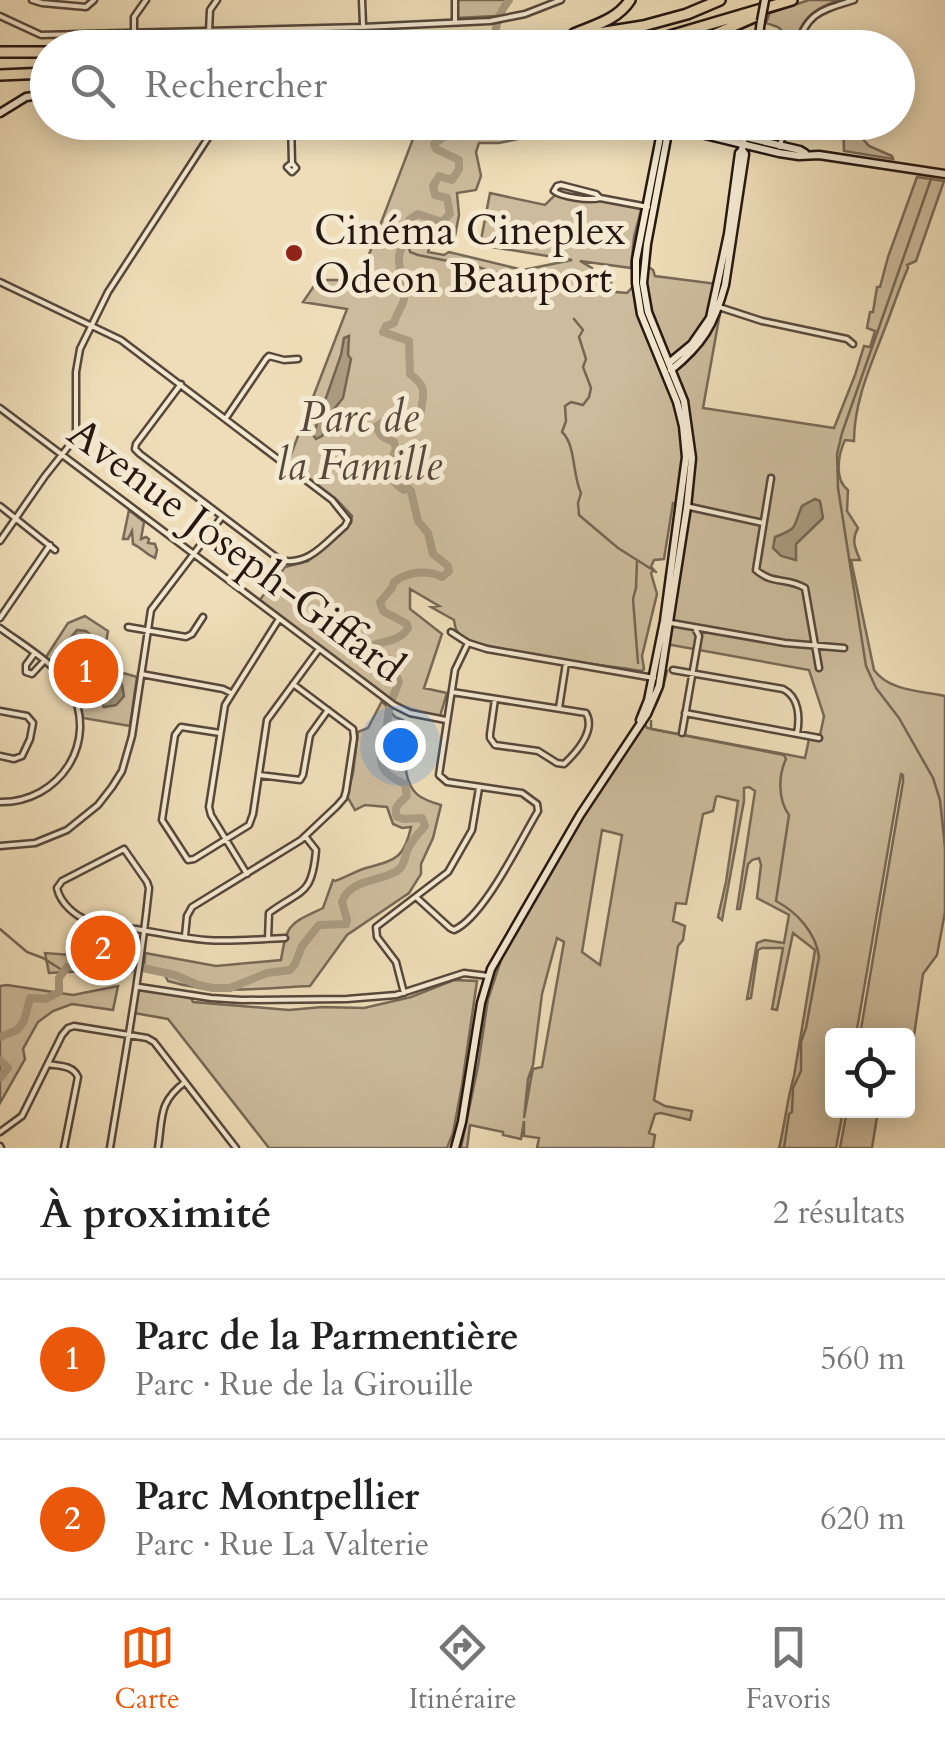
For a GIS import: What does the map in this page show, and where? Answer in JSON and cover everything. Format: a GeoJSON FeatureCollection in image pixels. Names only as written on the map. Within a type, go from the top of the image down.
{"type":"FeatureCollection","features":[{"type":"Feature","properties":{"kind":"highway"},"geometry":{"type":"LineString","coordinates":[[583,30],[618,14],[630,0]]}},
{"type":"Feature","properties":{"kind":"highway"},"geometry":{"type":"LineString","coordinates":[[617,30],[687,14],[720,0]]}},
{"type":"Feature","properties":{"kind":"highway"},"geometry":{"type":"LineString","coordinates":[[690,30],[788,1]]}},
{"type":"Feature","properties":{"kind":"highway"},"geometry":{"type":"LineString","coordinates":[[724,30],[788,1]]}},
{"type":"Feature","properties":{"kind":"highway"},"geometry":{"type":"LineString","coordinates":[[0,52],[30,52]]}},
{"type":"Feature","properties":{"kind":"highway"},"geometry":{"type":"LineString","coordinates":[[0,74],[30,73]]}},
{"type":"Feature","properties":{"kind":"street"},"geometry":{"type":"LineString","coordinates":[[32,0],[86,7],[94,0]]}},
{"type":"Feature","properties":{"kind":"street"},"geometry":{"type":"LineString","coordinates":[[134,30],[134,17],[146,0]]}},
{"type":"Feature","properties":{"kind":"street"},"geometry":{"type":"LineString","coordinates":[[210,30],[210,10],[216,0]]}},
{"type":"Feature","properties":{"kind":"street"},"geometry":{"type":"LineString","coordinates":[[362,0],[363,26]]}},
{"type":"Feature","properties":{"kind":"street"},"geometry":{"type":"LineString","coordinates":[[455,0],[455,20]]}},
{"type":"Feature","properties":{"kind":"street"},"geometry":{"type":"LineString","coordinates":[[241,30],[500,20],[560,0]]}},
{"type":"Feature","properties":{"kind":"street"},"geometry":{"type":"LineString","coordinates":[[760,30],[765,0]]}},
{"type":"Feature","properties":{"kind":"street"},"geometry":{"type":"LineString","coordinates":[[803,30],[810,18],[820,12],[854,0]]}},
{"type":"Feature","properties":{"kind":"street"},"geometry":{"type":"LineString","coordinates":[[0,16],[32,30]]}},
{"type":"Feature","properties":{"kind":"street"},"geometry":{"type":"LineString","coordinates":[[0,113],[30,96]]}},
{"type":"Feature","properties":{"kind":"street"},"geometry":{"type":"LineString","coordinates":[[0,542],[76,437],[77,360],[92,325],[116,280],[207,140]]}},
{"type":"Feature","properties":{"kind":"street"},"geometry":{"type":"LineString","coordinates":[[291,140],[292,163]]}},
{"type":"Feature","properties":{"kind":"street"},"geometry":{"type":"LineString","coordinates":[[455,1148],[488,976],[580,815],[656,697],[692,458],[684,401],[648,312],[643,283],[650,208],[663,140]]}},
{"type":"Feature","properties":{"kind":"street"},"geometry":{"type":"LineString","coordinates":[[728,140],[799,156],[945,174]]}},
{"type":"Feature","properties":{"kind":"street"},"geometry":{"type":"LineString","coordinates":[[732,140],[743,144]]}},
{"type":"Feature","properties":{"kind":"street"},"geometry":{"type":"LineString","coordinates":[[668,368],[704,339],[716,306],[744,140]]}},
{"type":"Feature","properties":{"kind":"street"},"geometry":{"type":"LineString","coordinates":[[780,149],[781,140]]}},
{"type":"Feature","properties":{"kind":"street"},"geometry":{"type":"LineString","coordinates":[[600,198],[561,186],[554,191],[558,195],[650,208]]}},
{"type":"Feature","properties":{"kind":"street"},"geometry":{"type":"LineString","coordinates":[[0,282],[121,340],[181,384],[226,418],[332,500],[348,520],[345,526],[307,559],[280,560],[135,449],[139,438],[181,384]]}},
{"type":"Feature","properties":{"kind":"street"},"geometry":{"type":"LineString","coordinates":[[716,306],[854,344]]}},
{"type":"Feature","properties":{"kind":"street"},"geometry":{"type":"LineString","coordinates":[[226,418],[266,358],[298,359]]}},
{"type":"Feature","properties":{"kind":"street","name":"Avenue Joseph-Giffard"},"geometry":{"type":"LineString","coordinates":[[0,408],[402,710],[446,720]]}},
{"type":"Feature","properties":{"kind":"street"},"geometry":{"type":"LineString","coordinates":[[772,478],[756,570],[766,579],[805,588],[819,668]]}},
{"type":"Feature","properties":{"kind":"street"},"geometry":{"type":"LineString","coordinates":[[0,506],[52,547],[0,618]]}},
{"type":"Feature","properties":{"kind":"street"},"geometry":{"type":"LineString","coordinates":[[684,506],[763,522]]}},
{"type":"Feature","properties":{"kind":"street"},"geometry":{"type":"LineString","coordinates":[[0,846],[35,843],[67,830],[104,798],[127,757],[151,610],[222,517]]}},
{"type":"Feature","properties":{"kind":"street"},"geometry":{"type":"LineString","coordinates":[[128,627],[186,637],[203,618]]}},
{"type":"Feature","properties":{"kind":"street"},"geometry":{"type":"LineString","coordinates":[[248,874],[209,811],[225,705],[279,618]]}},
{"type":"Feature","properties":{"kind":"street"},"geometry":{"type":"LineString","coordinates":[[666,622],[844,648]]}},
{"type":"Feature","properties":{"kind":"street"},"geometry":{"type":"LineString","coordinates":[[682,733],[699,636],[693,627]]}},
{"type":"Feature","properties":{"kind":"street"},"geometry":{"type":"LineString","coordinates":[[0,628],[63,678],[74,698],[79,720],[78,743],[68,767],[48,788],[25,799],[0,802]]}},
{"type":"Feature","properties":{"kind":"street"},"geometry":{"type":"LineString","coordinates":[[452,632],[468,643],[508,654],[657,679]]}},
{"type":"Feature","properties":{"kind":"street"},"geometry":{"type":"LineString","coordinates":[[416,897],[450,928],[460,928],[485,901],[538,811],[534,800],[522,794],[447,782],[439,775],[455,670],[468,643]]}},
{"type":"Feature","properties":{"kind":"street"},"geometry":{"type":"LineString","coordinates":[[220,732],[178,728],[176,734],[162,820],[188,860],[251,822],[267,720],[320,649]]}},
{"type":"Feature","properties":{"kind":"street"},"geometry":{"type":"LineString","coordinates":[[34,654],[26,672],[32,674],[44,661]]}},
{"type":"Feature","properties":{"kind":"street"},"geometry":{"type":"LineString","coordinates":[[559,708],[566,663]]}},
{"type":"Feature","properties":{"kind":"street"},"geometry":{"type":"LineString","coordinates":[[673,670],[782,688],[789,692],[798,712],[797,734]]}},
{"type":"Feature","properties":{"kind":"street"},"geometry":{"type":"LineString","coordinates":[[140,674],[223,688],[231,693]]}},
{"type":"Feature","properties":{"kind":"street"},"geometry":{"type":"LineString","coordinates":[[184,936],[192,908],[305,836],[344,798],[353,729],[293,684]]}},
{"type":"Feature","properties":{"kind":"street"},"geometry":{"type":"LineString","coordinates":[[452,692],[586,713],[590,722],[587,734],[568,763],[561,765],[538,752],[492,742],[496,699]]}},
{"type":"Feature","properties":{"kind":"street"},"geometry":{"type":"LineString","coordinates":[[259,775],[300,780],[310,734],[328,710]]}},
{"type":"Feature","properties":{"kind":"street"},"geometry":{"type":"LineString","coordinates":[[0,711],[27,716],[33,723],[22,756],[0,756]]}},
{"type":"Feature","properties":{"kind":"street"},"geometry":{"type":"LineString","coordinates":[[686,713],[819,738]]}},
{"type":"Feature","properties":{"kind":"street"},"geometry":{"type":"LineString","coordinates":[[404,993],[396,962],[376,930],[448,872],[472,830],[480,786]]}},
{"type":"Feature","properties":{"kind":"street"},"geometry":{"type":"LineString","coordinates":[[268,939],[269,914],[310,882],[316,850],[305,836]]}},
{"type":"Feature","properties":{"kind":"street"},"geometry":{"type":"LineString","coordinates":[[110,1148],[136,986],[143,930],[149,888],[124,849],[62,881],[57,892],[75,913],[91,922],[143,930],[184,936],[206,940],[285,938]]}},
{"type":"Feature","properties":{"kind":"street"},"geometry":{"type":"LineString","coordinates":[[136,986],[242,1000],[369,998],[404,993],[464,972],[488,976]]}},
{"type":"Feature","properties":{"kind":"street"},"geometry":{"type":"LineString","coordinates":[[0,1132],[22,1116],[68,1028],[81,1027],[154,1042],[236,1148]]}},
{"type":"Feature","properties":{"kind":"street"},"geometry":{"type":"LineString","coordinates":[[48,1064],[69,1068],[78,1077],[64,1148]]}},
{"type":"Feature","properties":{"kind":"street"},"geometry":{"type":"LineString","coordinates":[[158,1148],[167,1097],[185,1082]]}},
{"type":"Feature","properties":{"kind":"green space"},"geometry":{"type":"Polygon","coordinates":[[[458,0],[508,0],[496,16],[457,18],[458,0]]]}},
{"type":"Feature","properties":{"kind":"green space"},"geometry":{"type":"Polygon","coordinates":[[[809,0],[839,0],[810,15],[800,30],[781,30],[766,23],[767,14],[809,0]]]}},
{"type":"Feature","properties":{"kind":"green space","name":"Parc de la Famille"},"geometry":{"type":"Polygon","coordinates":[[[413,140],[513,140],[479,143],[476,152],[481,176],[476,190],[457,193],[459,215],[455,236],[437,238],[428,252],[449,252],[523,270],[572,260],[480,245],[490,193],[545,205],[556,194],[642,206],[631,268],[580,261],[592,268],[596,279],[606,280],[612,274],[611,285],[616,292],[627,293],[636,283],[641,314],[658,355],[663,351],[648,312],[644,264],[655,276],[725,285],[703,408],[834,428],[864,346],[870,347],[875,331],[867,328],[870,312],[917,177],[944,181],[916,261],[907,265],[864,383],[854,441],[845,440],[839,467],[848,490],[847,511],[858,528],[854,540],[860,560],[851,560],[874,670],[897,686],[945,696],[945,912],[937,955],[923,974],[915,1029],[861,1028],[903,782],[901,774],[857,1028],[825,1028],[825,1118],[842,1118],[836,1148],[779,1148],[815,950],[793,933],[777,1010],[772,1009],[783,948],[758,950],[751,998],[747,999],[757,943],[784,943],[789,915],[757,898],[759,858],[748,864],[737,909],[755,791],[749,787],[744,788],[722,920],[718,917],[738,801],[718,796],[713,811],[703,814],[686,904],[676,903],[673,921],[685,926],[678,946],[654,1100],[692,1111],[690,1120],[655,1114],[649,1133],[655,1135],[653,1148],[537,1148],[539,1138],[524,1136],[524,1121],[521,1139],[470,1125],[467,1148],[461,1148],[488,999],[503,954],[582,816],[650,714],[665,671],[661,692],[656,705],[645,724],[647,728],[805,758],[809,739],[819,740],[824,716],[809,670],[666,644],[687,507],[673,503],[664,559],[654,560],[651,567],[657,594],[642,671],[518,653],[473,641],[458,633],[454,620],[431,607],[439,606],[410,589],[410,609],[442,634],[424,688],[447,693],[440,716],[403,708],[259,601],[285,567],[308,561],[351,523],[352,516],[337,500],[288,462],[347,309],[303,302],[318,280],[355,280],[357,286],[413,140]],[[602,830],[582,952],[600,965],[622,835],[602,830]],[[557,938],[542,994],[524,1118],[533,1069],[542,1067],[564,942],[557,938]]]}},
{"type":"Feature","properties":{"kind":"green space"},"geometry":{"type":"Polygon","coordinates":[[[844,140],[864,140],[893,159],[844,151],[844,140]]]}},
{"type":"Feature","properties":{"kind":"green space"},"geometry":{"type":"Polygon","coordinates":[[[129,510],[144,522],[141,539],[146,537],[148,543],[155,544],[155,558],[133,544],[132,531],[128,539],[123,539],[129,510]]]}},
{"type":"Feature","properties":{"kind":"green space"},"geometry":{"type":"Polygon","coordinates":[[[85,616],[108,631],[102,667],[137,677],[130,726],[83,718],[70,684],[46,657],[68,623],[85,616]]]}},
{"type":"Feature","properties":{"kind":"green space"},"geometry":{"type":"Polygon","coordinates":[[[382,701],[395,717],[403,720],[399,756],[411,762],[406,771],[410,785],[422,798],[441,805],[421,874],[409,893],[347,935],[310,986],[203,988],[168,981],[163,972],[144,967],[145,953],[216,966],[281,960],[288,931],[297,921],[323,908],[333,880],[391,860],[401,852],[411,827],[393,824],[387,807],[365,805],[355,810],[347,796],[358,732],[368,728],[382,701]]]}},
{"type":"Feature","properties":{"kind":"green space"},"geometry":{"type":"Polygon","coordinates":[[[83,922],[135,932],[131,972],[49,973],[45,953],[71,955],[71,934],[83,922]]]}},
{"type":"Feature","properties":{"kind":"green space"},"geometry":{"type":"Polygon","coordinates":[[[454,980],[477,981],[462,1085],[447,1148],[269,1148],[168,1019],[134,1013],[142,988],[191,998],[193,1002],[289,1010],[364,1008],[411,997],[454,980]]]}},
{"type":"Feature","properties":{"kind":"green space"},"geometry":{"type":"Polygon","coordinates":[[[0,986],[73,995],[118,986],[113,1010],[72,1004],[38,1022],[23,1049],[25,1059],[0,1103],[0,986]]]}},
{"type":"Feature","properties":{"kind":"green space"},"geometry":{"type":"Polygon","coordinates":[[[846,1118],[877,1118],[872,1148],[840,1148],[846,1118]]]}},
{"type":"Feature","properties":{"kind":"shaded area"},"geometry":{"type":"Polygon","coordinates":[[[349,336],[351,359],[343,398],[327,418],[322,436],[316,439],[313,435],[344,338],[349,336]]]}},
{"type":"Feature","properties":{"kind":"shaded area"},"geometry":{"type":"Polygon","coordinates":[[[815,499],[820,501],[823,518],[796,544],[796,560],[781,556],[773,548],[775,537],[792,529],[802,506],[815,499]]]}},
{"type":"Feature","properties":{"kind":"shaded area"},"geometry":{"type":"Polygon","coordinates":[[[77,630],[94,638],[107,671],[122,685],[124,696],[116,705],[104,707],[90,680],[91,673],[70,648],[68,641],[77,630]]]}},
{"type":"Feature","properties":{"kind":"waterway"},"geometry":{"type":"LineString","coordinates":[[496,30],[509,0]]}},
{"type":"Feature","properties":{"kind":"waterway"},"geometry":{"type":"LineString","coordinates":[[393,697],[399,682],[390,660],[378,658],[374,664],[364,655],[366,648],[394,639],[408,628],[383,611],[380,602],[394,582],[405,576],[424,572],[442,577],[449,571],[433,554],[428,533],[418,521],[411,491],[398,486],[392,477],[394,442],[383,437],[377,426],[421,411],[422,386],[410,374],[409,341],[383,332],[394,323],[404,299],[399,257],[408,222],[418,214],[442,222],[450,214],[447,198],[435,195],[433,186],[439,176],[452,180],[459,160],[436,149],[434,144],[440,140]]}},
{"type":"Feature","properties":{"kind":"waterway"},"geometry":{"type":"LineString","coordinates":[[931,179],[837,454],[838,488],[866,666],[933,778],[940,800],[945,847]]}},
{"type":"Feature","properties":{"kind":"waterway"},"geometry":{"type":"LineString","coordinates":[[407,239],[410,252],[418,255],[553,287]]}},
{"type":"Feature","properties":{"kind":"waterway"},"geometry":{"type":"LineString","coordinates":[[574,319],[583,330],[579,337],[586,359],[583,367],[591,388],[583,405],[571,402],[565,406],[562,432],[570,444],[581,493],[579,515],[618,548],[656,572]]}},
{"type":"Feature","properties":{"kind":"waterway"},"geometry":{"type":"LineString","coordinates":[[637,561],[633,599],[638,663]]}},
{"type":"Feature","properties":{"kind":"waterway"},"geometry":{"type":"LineString","coordinates":[[143,968],[213,988],[230,988],[267,973],[290,970],[319,925],[346,924],[342,902],[351,889],[399,870],[410,845],[425,826],[422,818],[397,817],[397,807],[407,796],[405,784],[389,775],[381,759],[389,709]]}},
{"type":"Feature","properties":{"kind":"waterway"},"geometry":{"type":"LineString","coordinates":[[651,721],[651,729],[784,755],[786,759],[780,788],[789,815],[776,901],[804,924],[819,957],[784,1148]]}},
{"type":"Feature","properties":{"kind":"waterway"},"geometry":{"type":"LineString","coordinates":[[0,929],[27,952],[62,970]]}},
{"type":"Feature","properties":{"kind":"waterway"},"geometry":{"type":"LineString","coordinates":[[0,1037],[17,1030],[24,1021],[30,998],[46,999],[59,992],[59,978],[67,967],[104,964],[134,968]]}},
{"type":"Feature","properties":{"kind":"waterway"},"geometry":{"type":"LineString","coordinates":[[0,1060],[8,1068],[0,1078]]}},
{"type":"Feature","properties":{"kind":"place","name":"Cinéma Cineplex Odeon Beauport"},"geometry":{"type":"Point","coordinates":[294,253]}},
{"type":"Feature","properties":{"kind":"place","name":"Parc de la Parmentière"},"geometry":{"type":"Point","coordinates":[86,671]}},
{"type":"Feature","properties":{"kind":"place","name":"Parc Montpellier"},"geometry":{"type":"Point","coordinates":[103,948]}}]}
